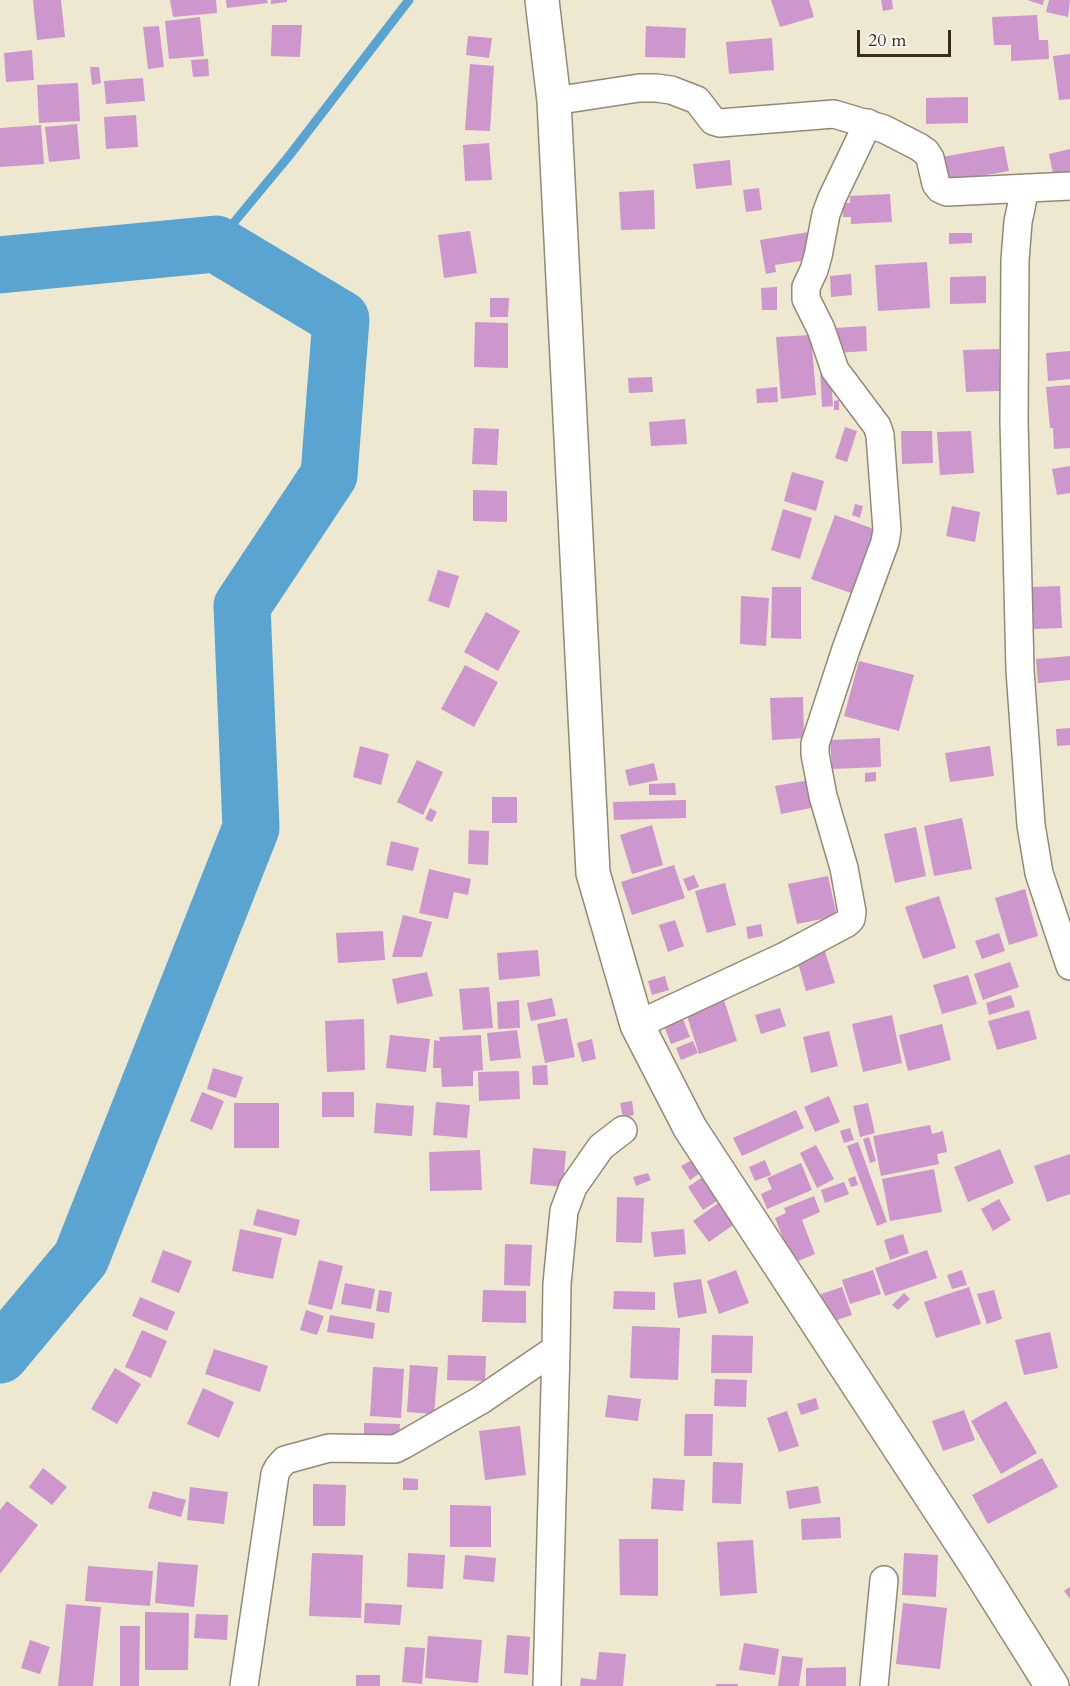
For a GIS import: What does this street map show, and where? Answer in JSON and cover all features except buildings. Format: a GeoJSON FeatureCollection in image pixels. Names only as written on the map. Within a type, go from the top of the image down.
{"type":"FeatureCollection","features":[{"type":"Feature","properties":{"kind":"main road"},"geometry":{"type":"LineString","coordinates":[[542,0],[554,101],[593,873],[637,1025],[690,1128],[976,1564],[1052,1686]]}},
{"type":"Feature","properties":{"kind":"street"},"geometry":{"type":"LineString","coordinates":[[554,101],[639,88],[656,88],[671,90],[697,100],[713,121],[720,123],[834,114],[884,129],[926,152],[930,158],[936,183],[940,189],[947,192],[1070,186]]}},
{"type":"Feature","properties":{"kind":"street"},"geometry":{"type":"LineString","coordinates":[[637,1025],[785,956],[851,919],[852,912],[844,868],[823,796],[815,744],[846,649],[885,542],[887,530],[880,435],[877,426],[836,370],[821,329],[806,299],[806,287],[814,270],[826,214],[832,198],[868,123]]}},
{"type":"Feature","properties":{"kind":"street"},"geometry":{"type":"LineString","coordinates":[[1025,188],[1018,222],[1015,283],[1014,433],[1020,670],[1031,825],[1039,873],[1070,966]]}},
{"type":"Feature","properties":{"kind":"street"},"geometry":{"type":"LineString","coordinates":[[547,1686],[557,1284],[564,1211],[573,1187],[601,1147],[623,1130]]}},
{"type":"Feature","properties":{"kind":"street"},"geometry":{"type":"LineString","coordinates":[[244,1686],[275,1474],[281,1464],[285,1460],[328,1448],[395,1449],[481,1400],[555,1349]]}},
{"type":"Feature","properties":{"kind":"street"},"geometry":{"type":"LineString","coordinates":[[874,1686],[884,1580]]}},
{"type":"Feature","properties":{"kind":"waterway"},"geometry":{"type":"LineString","coordinates":[[216,244],[289,156],[409,0]]}},
{"type":"Feature","properties":{"kind":"waterway"},"geometry":{"type":"LineString","coordinates":[[0,265],[216,244],[341,319],[329,475],[242,606],[251,828],[81,1258],[0,1355]]}}]}
